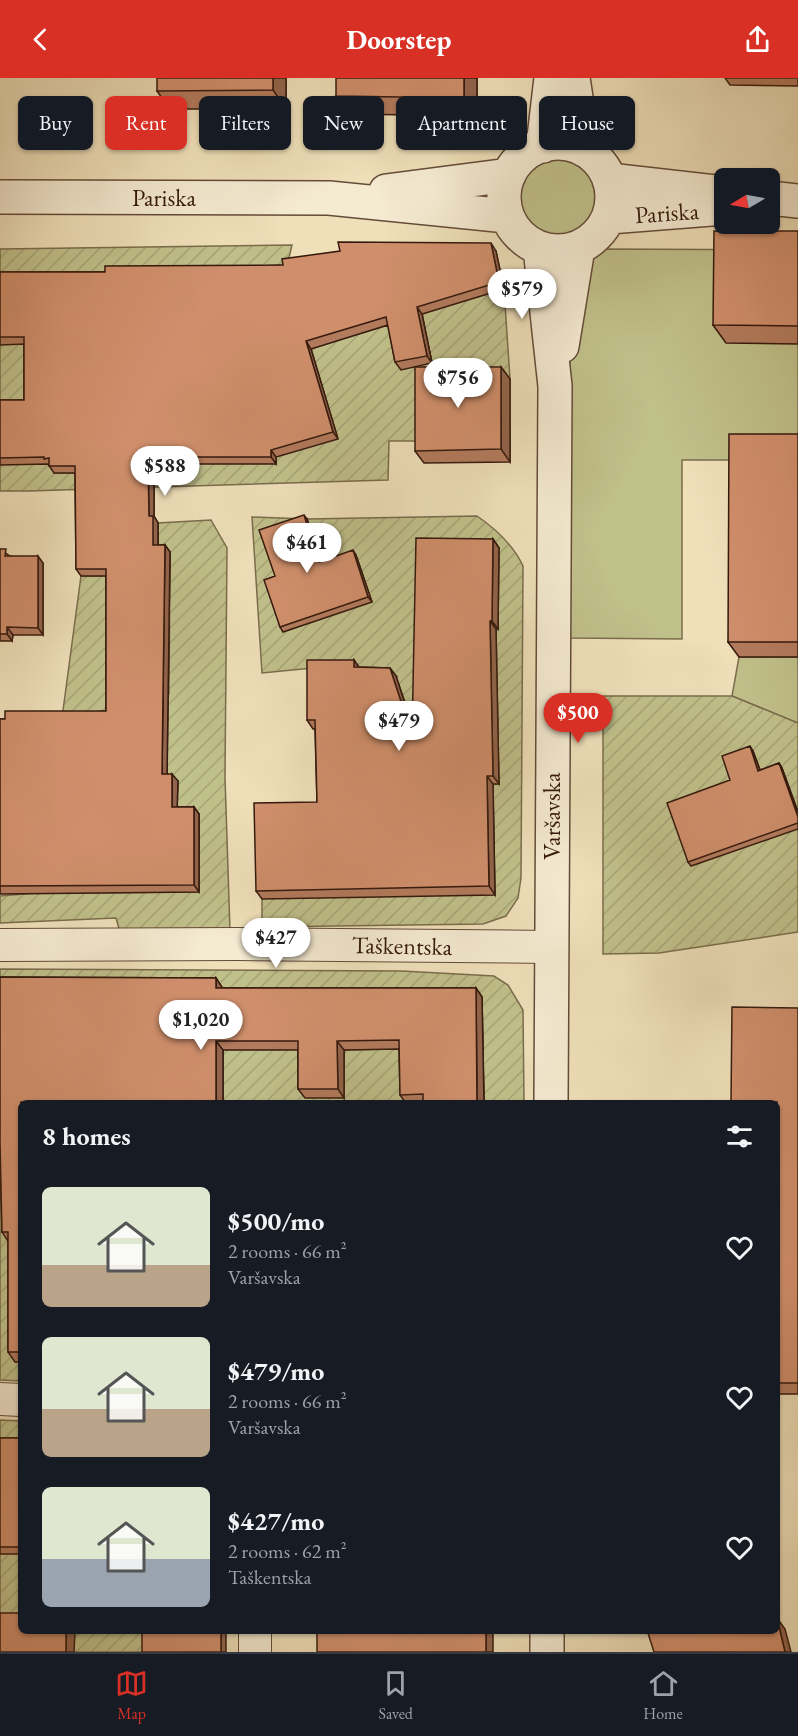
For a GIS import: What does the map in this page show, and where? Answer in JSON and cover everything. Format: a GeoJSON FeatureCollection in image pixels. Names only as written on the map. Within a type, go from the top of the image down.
{"type":"FeatureCollection","features":[{"type":"Feature","properties":{"kind":"street"},"geometry":{"type":"LineString","coordinates":[[548,96],[550,78]]}},
{"type":"Feature","properties":{"kind":"street"},"geometry":{"type":"LineString","coordinates":[[573,78],[576,96]]}},
{"type":"Feature","properties":{"kind":"street"},"geometry":{"type":"LineString","coordinates":[[539,148],[526,153],[513,167],[505,188],[504,202],[507,216],[520,236],[540,248],[553,251],[578,248],[596,236],[609,217],[612,205],[609,180],[600,163],[584,150]]}},
{"type":"Feature","properties":{"kind":"street","name":"Pariska"},"geometry":{"type":"LineString","coordinates":[[329,198],[509,175]]}},
{"type":"Feature","properties":{"kind":"street","name":"Pariska"},"geometry":{"type":"LineString","coordinates":[[609,180],[714,192]]}},
{"type":"Feature","properties":{"kind":"street","name":"Pariska"},"geometry":{"type":"LineString","coordinates":[[0,197],[329,198],[507,216]]}},
{"type":"Feature","properties":{"kind":"street"},"geometry":{"type":"LineString","coordinates":[[780,199],[798,202]]}},
{"type":"Feature","properties":{"kind":"street"},"geometry":{"type":"LineString","coordinates":[[780,204],[798,202]]}},
{"type":"Feature","properties":{"kind":"street","name":"Pariska"},"geometry":{"type":"LineString","coordinates":[[609,217],[714,209]]}},
{"type":"Feature","properties":{"kind":"street","name":"Varšavska"},"geometry":{"type":"LineString","coordinates":[[540,248],[555,386],[550,1100]]}},
{"type":"Feature","properties":{"kind":"street","name":"Varšavska"},"geometry":{"type":"LineString","coordinates":[[555,386],[578,248]]}},
{"type":"Feature","properties":{"kind":"street","name":"Taškentska"},"geometry":{"type":"LineString","coordinates":[[0,945],[237,944],[551,947]]}},
{"type":"Feature","properties":{"kind":"street"},"geometry":{"type":"LineString","coordinates":[[0,1400],[18,1400]]}},
{"type":"Feature","properties":{"kind":"street"},"geometry":{"type":"LineString","coordinates":[[255,1634],[255,1652]]}},
{"type":"Feature","properties":{"kind":"street"},"geometry":{"type":"LineString","coordinates":[[547,1634],[547,1652]]}},
{"type":"Feature","properties":{"kind":"green space"},"geometry":{"type":"Polygon","coordinates":[[[552,151],[570,151],[586,158],[599,171],[606,187],[606,205],[599,221],[586,234],[570,241],[552,241],[536,234],[523,221],[516,205],[516,187],[523,171],[536,158],[552,151]]]}},
{"type":"Feature","properties":{"kind":"green space"},"geometry":{"type":"Polygon","coordinates":[[[292,245],[287,266],[362,333],[391,324],[432,363],[422,314],[504,289],[510,379],[424,379],[424,441],[389,441],[388,480],[0,491],[0,249],[292,245]],[[153,453],[50,456],[54,473],[153,473],[153,453]]]}},
{"type":"Feature","properties":{"kind":"green space"},"geometry":{"type":"Polygon","coordinates":[[[604,249],[798,250],[798,450],[732,460],[682,460],[682,639],[569,638],[570,260],[604,249]]]}},
{"type":"Feature","properties":{"kind":"green space"},"geometry":{"type":"Polygon","coordinates":[[[477,516],[503,538],[523,566],[521,878],[518,898],[506,916],[483,924],[262,927],[262,899],[486,785],[499,784],[448,763],[397,729],[397,676],[360,676],[313,668],[262,673],[252,517],[307,519],[477,516]]]}},
{"type":"Feature","properties":{"kind":"green space"},"geometry":{"type":"Polygon","coordinates":[[[211,520],[227,548],[225,777],[230,931],[120,932],[116,918],[0,923],[0,896],[36,893],[199,892],[199,814],[0,789],[62,718],[81,576],[111,576],[111,694],[169,694],[170,552],[158,552],[158,523],[211,520]]]}},
{"type":"Feature","properties":{"kind":"green space"},"geometry":{"type":"Polygon","coordinates":[[[739,657],[798,657],[798,723],[732,696],[739,657]]]}},
{"type":"Feature","properties":{"kind":"green space"},"geometry":{"type":"Polygon","coordinates":[[[603,696],[732,696],[798,723],[798,932],[659,953],[603,954],[603,696]]]}},
{"type":"Feature","properties":{"kind":"green space"},"geometry":{"type":"Polygon","coordinates":[[[0,969],[402,971],[494,976],[508,985],[523,1010],[524,1100],[484,1100],[482,998],[407,1100],[223,1100],[222,988],[0,987],[0,969]],[[391,1049],[304,1050],[344,1098],[344,1050],[391,1049]]]}},
{"type":"Feature","properties":{"kind":"green space"},"geometry":{"type":"Polygon","coordinates":[[[0,1055],[18,1318],[18,1381],[0,1380],[0,1055]]]}},
{"type":"Feature","properties":{"kind":"green space"},"geometry":{"type":"Polygon","coordinates":[[[0,1420],[18,1421],[18,1626],[0,1626],[0,1420]]]}},
{"type":"Feature","properties":{"kind":"green space"},"geometry":{"type":"Polygon","coordinates":[[[74,1634],[147,1634],[147,1652],[74,1652],[74,1634]]]}},
{"type":"Feature","properties":{"kind":"building"},"geometry":{"type":"Polygon","coordinates":[[[157,78],[273,78],[273,90],[157,91],[157,78]]]}},
{"type":"Feature","properties":{"kind":"building"},"geometry":{"type":"Polygon","coordinates":[[[336,78],[464,78],[464,96],[336,96],[336,78]]]}},
{"type":"Feature","properties":{"kind":"building"},"geometry":{"type":"Polygon","coordinates":[[[714,231],[714,234],[780,234],[780,231],[798,231],[798,326],[713,325],[714,231]]]}},
{"type":"Feature","properties":{"kind":"building"},"geometry":{"type":"Polygon","coordinates":[[[338,242],[491,243],[499,282],[417,307],[427,356],[395,362],[386,317],[306,341],[333,432],[271,450],[271,457],[148,457],[149,516],[153,516],[153,545],[165,545],[162,774],[172,774],[172,807],[194,807],[194,885],[0,886],[0,719],[5,719],[5,711],[106,711],[106,569],[76,569],[75,466],[49,466],[49,458],[44,459],[44,457],[0,458],[0,400],[24,400],[24,337],[0,337],[0,272],[105,272],[105,266],[283,265],[282,259],[340,251],[338,242]]]}},
{"type":"Feature","properties":{"kind":"building"},"geometry":{"type":"Polygon","coordinates":[[[415,367],[501,367],[501,449],[415,451],[415,367]]]}},
{"type":"Feature","properties":{"kind":"building"},"geometry":{"type":"Polygon","coordinates":[[[729,434],[798,434],[798,642],[728,642],[729,434]]]}},
{"type":"Feature","properties":{"kind":"building"},"geometry":{"type":"Polygon","coordinates":[[[304,515],[319,562],[353,550],[368,597],[280,627],[264,580],[275,576],[259,530],[304,515]]]}},
{"type":"Feature","properties":{"kind":"building"},"geometry":{"type":"Polygon","coordinates":[[[416,538],[493,539],[492,621],[490,621],[493,776],[487,776],[489,886],[256,891],[254,803],[317,802],[315,720],[307,720],[307,660],[354,660],[354,667],[390,668],[412,735],[416,538]]]}},
{"type":"Feature","properties":{"kind":"building"},"geometry":{"type":"Polygon","coordinates":[[[0,549],[6,549],[5,556],[38,556],[38,628],[7,627],[7,634],[0,634],[0,549]]]}},
{"type":"Feature","properties":{"kind":"building"},"geometry":{"type":"Polygon","coordinates":[[[750,746],[758,771],[779,763],[798,817],[798,823],[688,862],[667,803],[730,780],[722,756],[750,746]]]}},
{"type":"Feature","properties":{"kind":"building"},"geometry":{"type":"Polygon","coordinates":[[[0,977],[216,978],[216,988],[476,988],[477,1100],[423,1100],[423,1094],[400,1095],[399,1040],[337,1041],[338,1089],[298,1089],[298,1041],[216,1041],[216,1100],[18,1100],[18,1352],[8,1352],[8,1232],[2,1232],[0,977]]]}},
{"type":"Feature","properties":{"kind":"building"},"geometry":{"type":"Polygon","coordinates":[[[732,1007],[798,1008],[798,1383],[780,1383],[780,1100],[731,1100],[732,1007]]]}},
{"type":"Feature","properties":{"kind":"building"},"geometry":{"type":"Polygon","coordinates":[[[0,1438],[18,1438],[18,1547],[0,1547],[0,1438]]]}},
{"type":"Feature","properties":{"kind":"building"},"geometry":{"type":"Polygon","coordinates":[[[0,1613],[18,1613],[18,1634],[66,1634],[66,1652],[0,1652],[0,1613]]]}},
{"type":"Feature","properties":{"kind":"building"},"geometry":{"type":"Polygon","coordinates":[[[780,1631],[785,1652],[654,1652],[648,1634],[780,1634],[780,1631]]]}},
{"type":"Feature","properties":{"kind":"building"},"geometry":{"type":"Polygon","coordinates":[[[142,1634],[221,1634],[221,1652],[142,1652],[142,1634]]]}},
{"type":"Feature","properties":{"kind":"building"},"geometry":{"type":"Polygon","coordinates":[[[317,1634],[486,1634],[486,1652],[317,1652],[317,1634]]]}}]}
